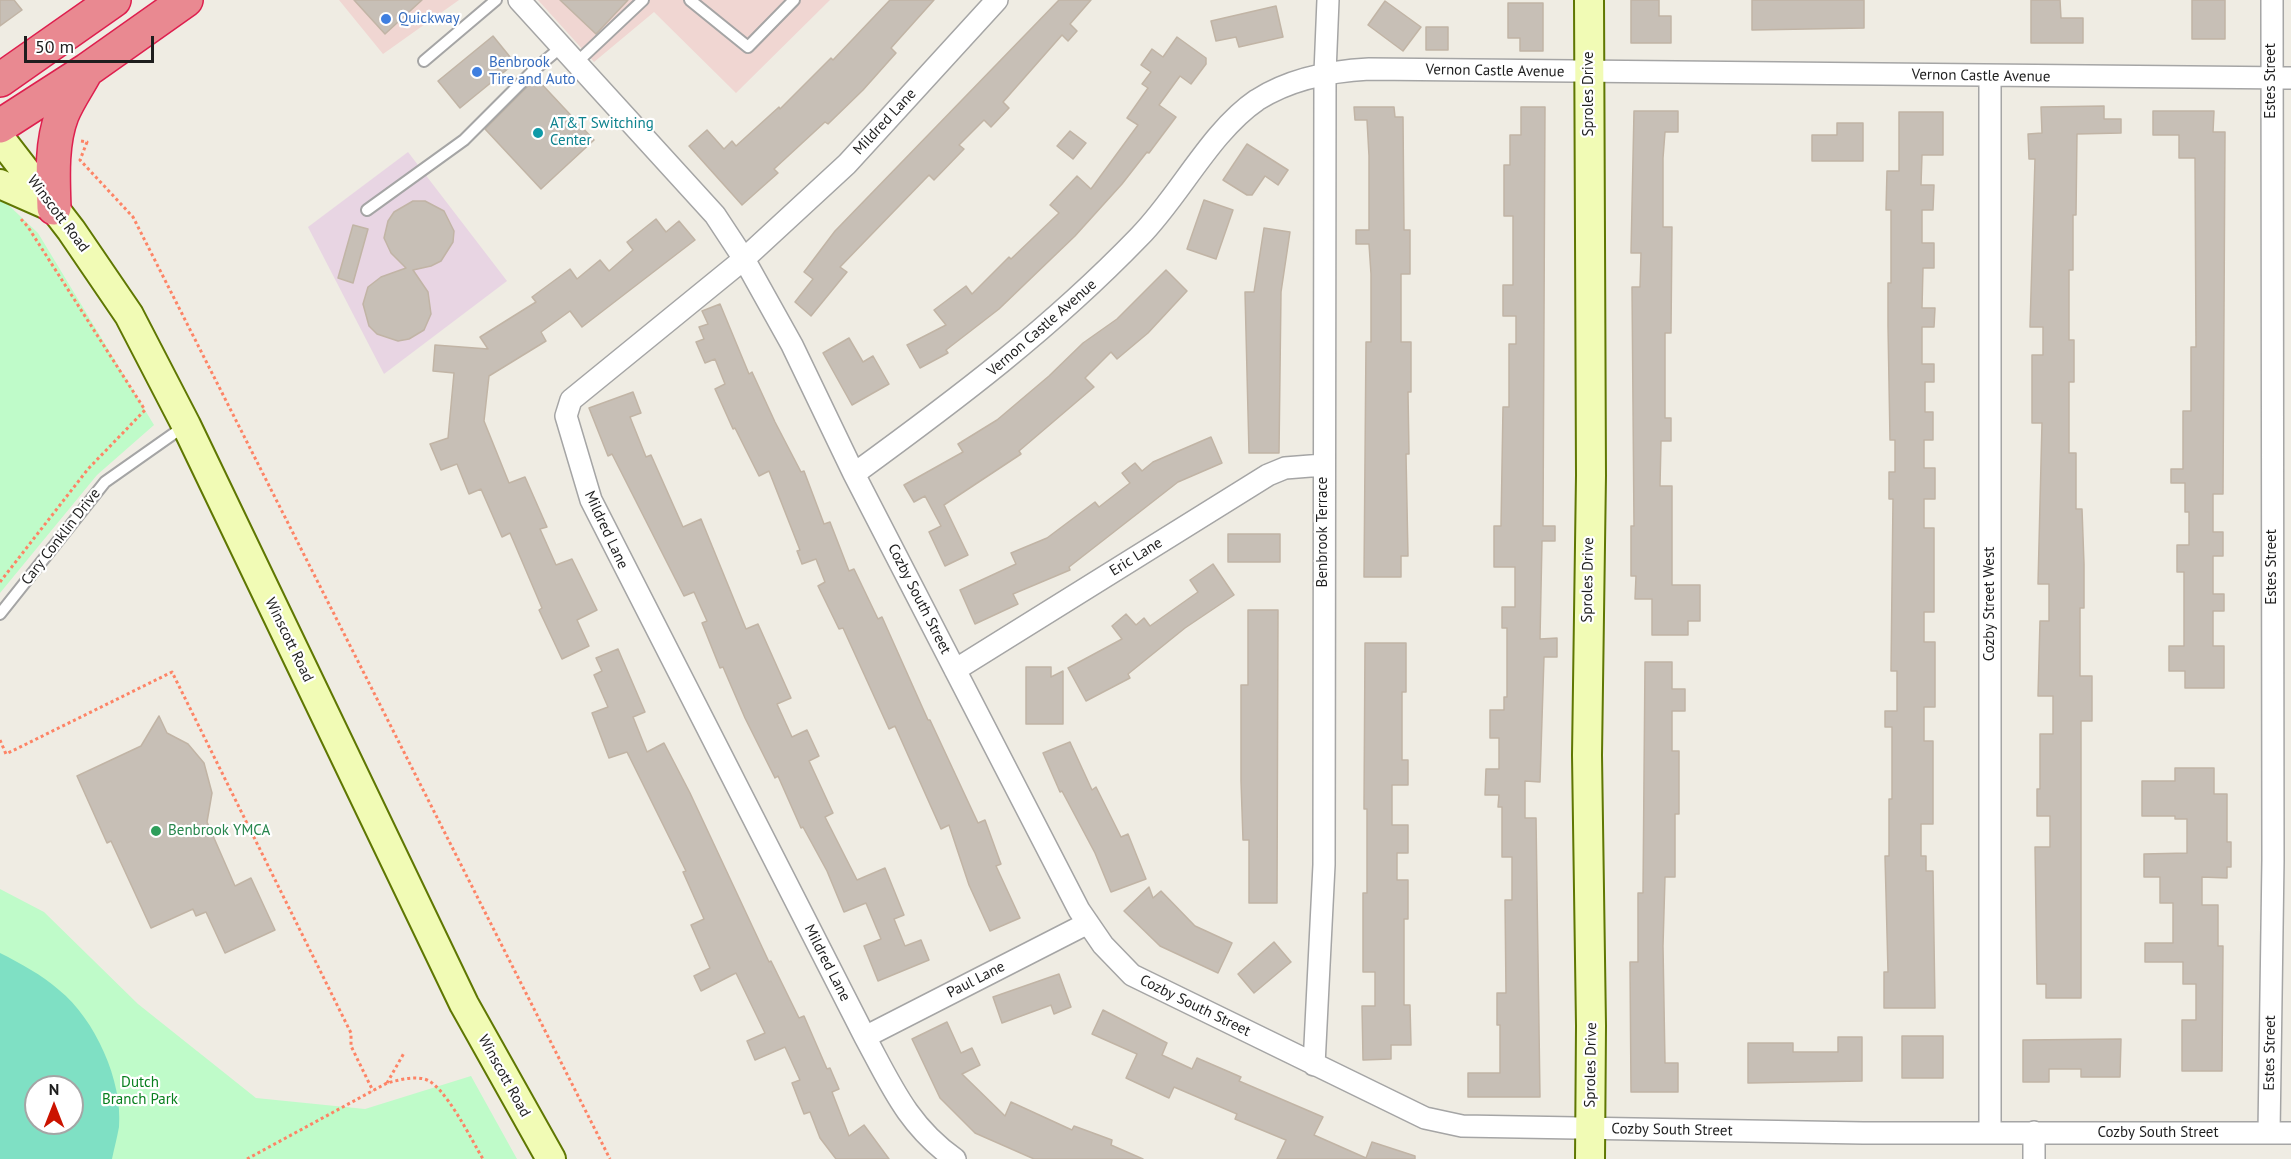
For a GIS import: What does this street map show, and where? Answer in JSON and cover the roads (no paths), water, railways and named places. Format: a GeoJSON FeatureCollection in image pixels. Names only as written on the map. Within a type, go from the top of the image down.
{"type":"FeatureCollection","features":[{"type":"Feature","properties":{"kind":"highway"},"geometry":{"type":"LineString","coordinates":[[0,80],[114,0]]}},
{"type":"Feature","properties":{"kind":"highway"},"geometry":{"type":"LineString","coordinates":[[0,126],[87,70],[186,0]]}},
{"type":"Feature","properties":{"kind":"highway"},"geometry":{"type":"LineString","coordinates":[[54,208],[53,174],[57,138],[63,114],[87,70]]}},
{"type":"Feature","properties":{"kind":"main road","name":"Sproles Drive"},"geometry":{"type":"LineString","coordinates":[[1589,0],[1591,475],[1587,615],[1587,755],[1591,1026],[1590,1159]]}},
{"type":"Feature","properties":{"kind":"main road","name":"Winscott Road"},"geometry":{"type":"LineString","coordinates":[[0,138],[54,208],[129,315],[186,425],[464,1004],[550,1159]]}},
{"type":"Feature","properties":{"kind":"main road"},"geometry":{"type":"LineString","coordinates":[[0,184],[54,208]]}},
{"type":"Feature","properties":{"kind":"street","name":"Mildred Lane"},"geometry":{"type":"LineString","coordinates":[[955,1159],[919,1130],[904,1109],[865,1037],[601,521],[584,480],[566,416],[571,400],[744,259],[846,164],[997,0]]}},
{"type":"Feature","properties":{"kind":"street","name":"Benbrook Terrace"},"geometry":{"type":"LineString","coordinates":[[1314,1065],[1323,865],[1325,73],[1328,0]]}},
{"type":"Feature","properties":{"kind":"street","name":"Estes Street"},"geometry":{"type":"LineString","coordinates":[[2269,1133],[2281,78],[2271,0]]}},
{"type":"Feature","properties":{"kind":"street","name":"Cozby South Street"},"geometry":{"type":"LineString","coordinates":[[522,1],[560,48],[715,215],[744,259],[792,345],[854,474],[1088,923],[1103,945],[1132,975],[1425,1118],[1462,1126],[1590,1129],[2291,1133]]}},
{"type":"Feature","properties":{"kind":"street","name":"Vernon Castle Avenue"},"geometry":{"type":"LineString","coordinates":[[854,474],[971,389],[1070,307],[1142,235],[1220,135],[1257,101],[1283,88],[1325,73],[1369,69],[2281,78]]}},
{"type":"Feature","properties":{"kind":"street","name":"Cozby Street West"},"geometry":{"type":"LineString","coordinates":[[1990,76],[1990,1132]]}},
{"type":"Feature","properties":{"kind":"street","name":"Eric Lane"},"geometry":{"type":"LineString","coordinates":[[955,670],[1268,475],[1285,468],[1323,465]]}},
{"type":"Feature","properties":{"kind":"street","name":"Paul Lane"},"geometry":{"type":"LineString","coordinates":[[865,1037],[1088,923]]}},
{"type":"Feature","properties":{"kind":"street"},"geometry":{"type":"LineString","coordinates":[[2034,1132],[2034,1159]]}},
{"type":"Feature","properties":{"kind":"lane"},"geometry":{"type":"LineString","coordinates":[[424,61],[496,0]]}},
{"type":"Feature","properties":{"kind":"lane"},"geometry":{"type":"LineString","coordinates":[[575,64],[643,0]]}},
{"type":"Feature","properties":{"kind":"lane"},"geometry":{"type":"LineString","coordinates":[[690,0],[748,48],[794,0]]}},
{"type":"Feature","properties":{"kind":"lane"},"geometry":{"type":"LineString","coordinates":[[367,210],[464,140],[533,71],[560,48]]}},
{"type":"Feature","properties":{"kind":"lane","name":"Cary Conklin Drive"},"geometry":{"type":"LineString","coordinates":[[0,614],[105,482],[186,425]]}},
{"type":"Feature","properties":{"kind":"place","name":"Quickway"},"geometry":{"type":"Point","coordinates":[386,19]}},
{"type":"Feature","properties":{"kind":"place","name":"Benbrook Tire and Auto"},"geometry":{"type":"Point","coordinates":[477,72]}},
{"type":"Feature","properties":{"kind":"place","name":"AT&T Switching Center"},"geometry":{"type":"Point","coordinates":[538,133]}},
{"type":"Feature","properties":{"kind":"place","name":"Benbrook YMCA"},"geometry":{"type":"Point","coordinates":[156,831]}},
{"type":"Feature","properties":{"kind":"park label","name":"Dutch Branch Park"},"geometry":{"type":"Point","coordinates":[140,1092]}}]}
